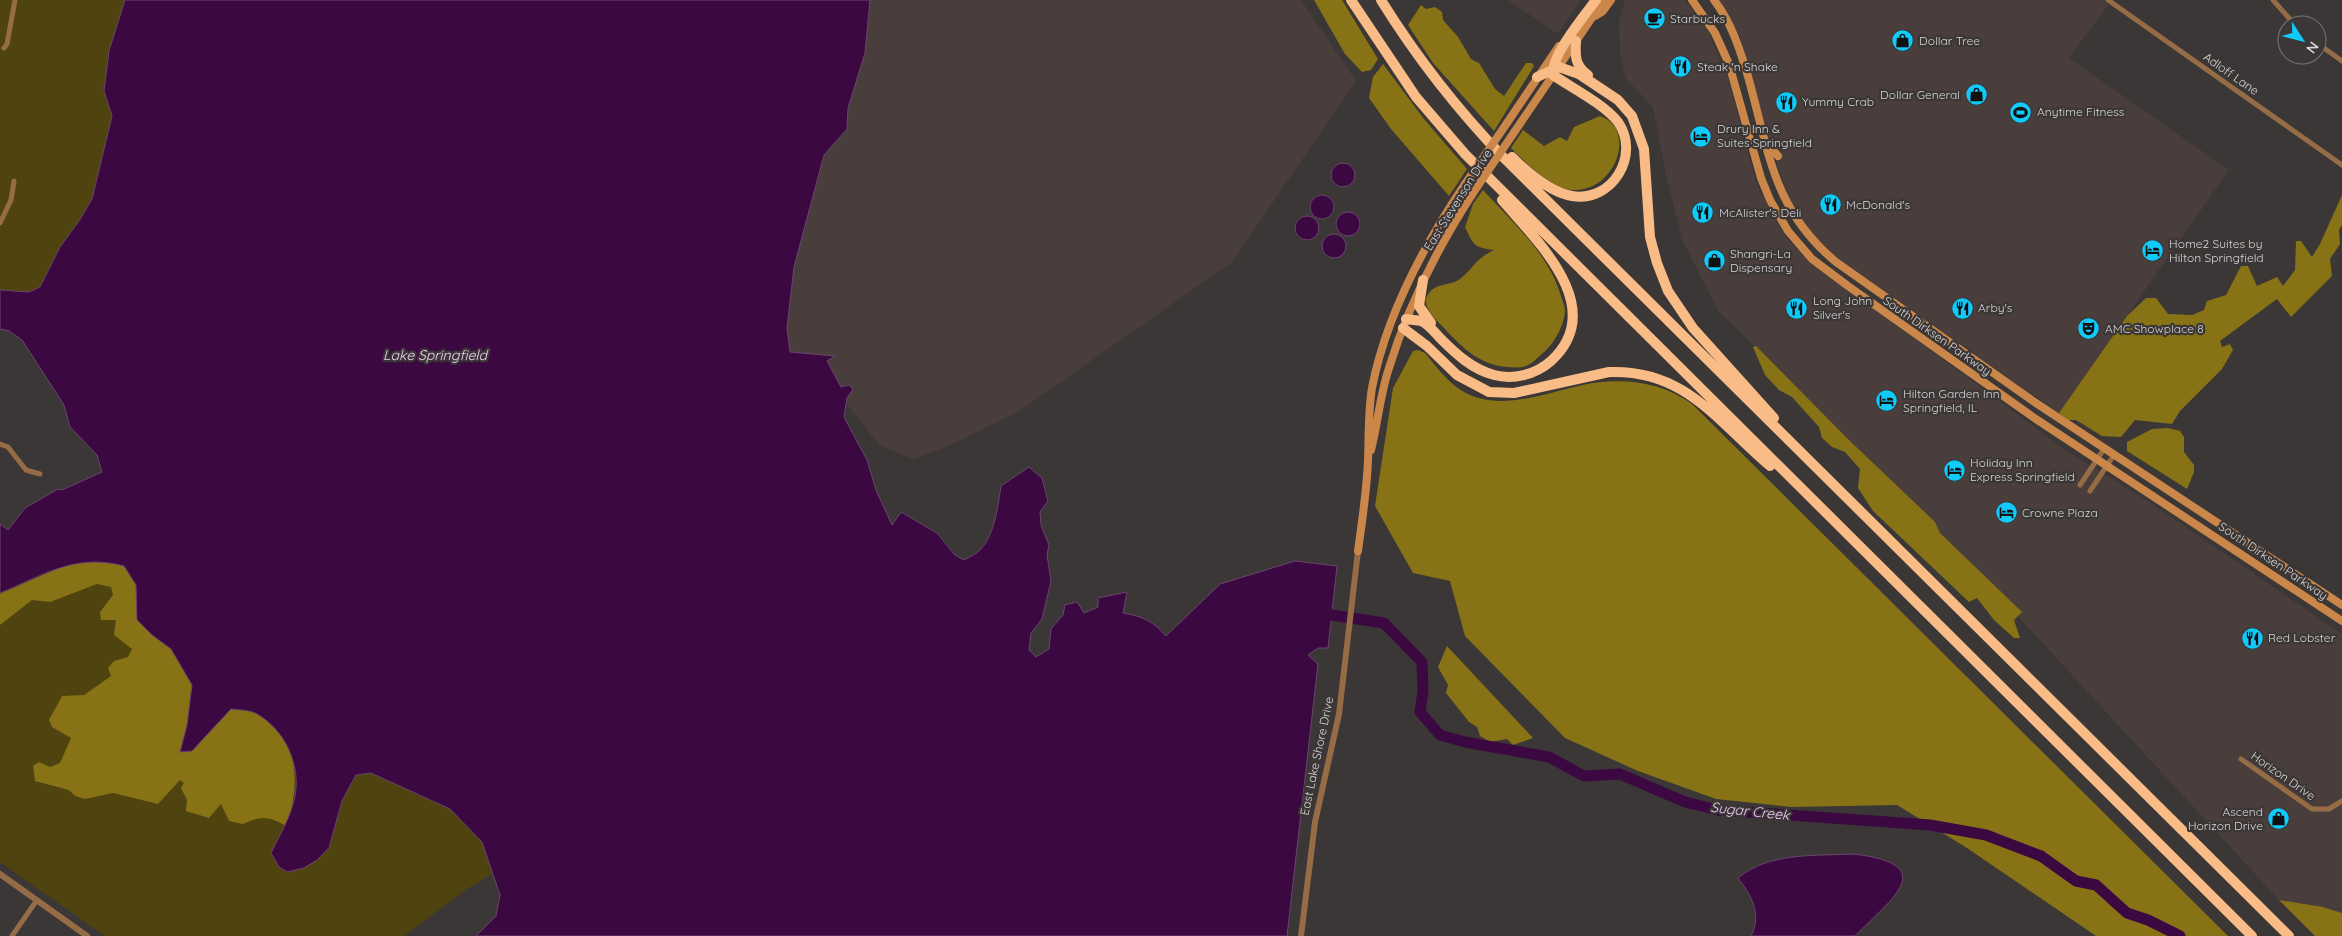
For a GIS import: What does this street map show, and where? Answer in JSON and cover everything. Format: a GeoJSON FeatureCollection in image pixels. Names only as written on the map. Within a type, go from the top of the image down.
{"type":"FeatureCollection","features":[{"type":"Feature","properties":{"kind":"highway"},"geometry":{"type":"LineString","coordinates":[[1351,0],[1401,77],[1436,121],[1496,185],[2252,936]]}},
{"type":"Feature","properties":{"kind":"highway"},"geometry":{"type":"LineString","coordinates":[[1381,0],[1428,72],[1477,130],[1504,158],[2288,936]]}},
{"type":"Feature","properties":{"kind":"highway"},"geometry":{"type":"LineString","coordinates":[[1555,70],[1560,52],[1596,0]]}},
{"type":"Feature","properties":{"kind":"highway"},"geometry":{"type":"LineString","coordinates":[[1576,41],[1575,58],[1578,65],[1582,70],[1622,99],[1631,109],[1641,126],[1645,143],[1644,149]]}},
{"type":"Feature","properties":{"kind":"highway"},"geometry":{"type":"LineString","coordinates":[[1428,72],[1445,86],[1514,158],[1536,177],[1563,194],[1575,196],[1591,195],[1607,188],[1618,177],[1625,158],[1625,138],[1619,124],[1610,114],[1555,70]]}},
{"type":"Feature","properties":{"kind":"highway"},"geometry":{"type":"LineString","coordinates":[[1537,77],[1555,70],[1579,74],[1624,106],[1636,123],[1644,149],[1650,237],[1657,263],[1668,291],[1686,319],[1708,346],[1768,410],[1819,470]]}},
{"type":"Feature","properties":{"kind":"highway"},"geometry":{"type":"LineString","coordinates":[[1404,323],[1421,321],[1428,325],[1458,356],[1482,371],[1500,376],[1521,376],[1542,368],[1555,357],[1565,343],[1571,325],[1572,302],[1564,281],[1546,253],[1500,197],[1450,144],[1436,121]]}},
{"type":"Feature","properties":{"kind":"highway"},"geometry":{"type":"LineString","coordinates":[[1423,280],[1418,300],[1420,310],[1426,319],[1461,353],[1467,362]]}},
{"type":"Feature","properties":{"kind":"highway"},"geometry":{"type":"LineString","coordinates":[[1404,323],[1457,375],[1489,392],[1514,393],[1609,372],[1624,372],[1658,378],[1676,385],[1695,397],[1744,444],[1833,520]]}},
{"type":"Feature","properties":{"kind":"main road","name":"East Stevenson Drive"},"geometry":{"type":"LineString","coordinates":[[1368,461],[1372,388],[1379,358],[1394,318],[1420,261],[1441,222],[1465,184],[1590,0]]}},
{"type":"Feature","properties":{"kind":"main road","name":"East Stevenson Drive"},"geometry":{"type":"LineString","coordinates":[[1358,551],[1368,461],[1384,384],[1404,323],[1423,280],[1472,193],[1604,0]]}},
{"type":"Feature","properties":{"kind":"main road"},"geometry":{"type":"LineString","coordinates":[[1591,19],[1603,11],[1611,0]]}},
{"type":"Feature","properties":{"kind":"main road","name":"South Dirksen Parkway"},"geometry":{"type":"LineString","coordinates":[[1692,0],[1715,32],[1729,64],[1765,189],[1780,219],[1801,247],[1816,262],[2096,460],[2342,621]]}},
{"type":"Feature","properties":{"kind":"main road","name":"South Dirksen Parkway"},"geometry":{"type":"LineString","coordinates":[[1714,0],[1734,33],[1771,167],[1784,200],[1800,226],[1820,248],[1980,364],[2104,449],[2342,605]]}},
{"type":"Feature","properties":{"kind":"main road"},"geometry":{"type":"LineString","coordinates":[[1764,139],[1778,156]]}},
{"type":"Feature","properties":{"kind":"main road"},"geometry":{"type":"LineString","coordinates":[[1394,318],[1404,323]]}},
{"type":"Feature","properties":{"kind":"street"},"geometry":{"type":"LineString","coordinates":[[4,48],[7,44],[15,0]]}},
{"type":"Feature","properties":{"kind":"street","name":"Adloff Lane"},"geometry":{"type":"LineString","coordinates":[[2108,0],[2116,2],[2342,165]]}},
{"type":"Feature","properties":{"kind":"street"},"geometry":{"type":"LineString","coordinates":[[2273,0],[2286,15]]}},
{"type":"Feature","properties":{"kind":"street"},"geometry":{"type":"LineString","coordinates":[[2327,50],[2342,61]]}},
{"type":"Feature","properties":{"kind":"street"},"geometry":{"type":"LineString","coordinates":[[0,223],[10,205],[14,181]]}},
{"type":"Feature","properties":{"kind":"street"},"geometry":{"type":"LineString","coordinates":[[0,444],[8,447],[26,470],[40,474]]}},
{"type":"Feature","properties":{"kind":"street"},"geometry":{"type":"LineString","coordinates":[[2080,485],[2104,449]]}},
{"type":"Feature","properties":{"kind":"street"},"geometry":{"type":"LineString","coordinates":[[2090,491],[2114,455]]}},
{"type":"Feature","properties":{"kind":"street","name":"East Lake Shore Drive"},"geometry":{"type":"LineString","coordinates":[[1301,936],[1315,822],[1339,714],[1358,551]]}},
{"type":"Feature","properties":{"kind":"street","name":"Horizon Drive"},"geometry":{"type":"LineString","coordinates":[[2241,759],[2312,809],[2329,809],[2342,801]]}},
{"type":"Feature","properties":{"kind":"street"},"geometry":{"type":"LineString","coordinates":[[0,874],[88,936]]}},
{"type":"Feature","properties":{"kind":"street"},"geometry":{"type":"LineString","coordinates":[[12,936],[37,900]]}},
{"type":"Feature","properties":{"kind":"shaded area"},"geometry":{"type":"Polygon","coordinates":[[[0,0],[125,0],[109,51],[104,91],[112,116],[92,199],[60,247],[40,287],[29,292],[0,290],[0,0]]]}},
{"type":"Feature","properties":{"kind":"shaded area"},"geometry":{"type":"Polygon","coordinates":[[[862,0],[1301,0],[1356,81],[1232,262],[1018,412],[951,445],[914,459],[880,446],[835,389],[783,356],[780,304],[862,0]]]}},
{"type":"Feature","properties":{"kind":"shaded area"},"geometry":{"type":"Polygon","coordinates":[[[1314,0],[1342,0],[1378,59],[1371,70],[1362,72],[1345,54],[1314,0]]]}},
{"type":"Feature","properties":{"kind":"shaded area"},"geometry":{"type":"Polygon","coordinates":[[[1508,0],[1581,0],[1558,34],[1508,0]]]}},
{"type":"Feature","properties":{"kind":"shaded area"},"geometry":{"type":"Polygon","coordinates":[[[1625,0],[1685,0],[1709,33],[1729,82],[1755,179],[1762,195],[1786,237],[1813,266],[2064,449],[2146,500],[2342,634],[2342,913],[2323,907],[2279,900],[2015,613],[1815,405],[1719,312],[1683,242],[1667,179],[1653,107],[1626,79],[1620,53],[1619,21],[1625,0]]]}},
{"type":"Feature","properties":{"kind":"shaded area"},"geometry":{"type":"Polygon","coordinates":[[[1719,0],[2102,0],[2108,5],[2069,58],[2229,170],[2059,413],[1839,259],[1812,234],[1789,198],[1768,138],[1740,36],[1719,0]]]}},
{"type":"Feature","properties":{"kind":"shaded area"},"geometry":{"type":"Polygon","coordinates":[[[1421,5],[1426,9],[1435,7],[1442,12],[1443,20],[1458,37],[1471,59],[1479,63],[1495,89],[1504,96],[1526,63],[1532,63],[1534,66],[1494,131],[1433,63],[1408,25],[1421,5]]]}},
{"type":"Feature","properties":{"kind":"shaded area"},"geometry":{"type":"Polygon","coordinates":[[[1383,64],[1424,119],[1467,169],[1449,196],[1391,129],[1369,98],[1373,77],[1383,64]]]}},
{"type":"Feature","properties":{"kind":"shaded area"},"geometry":{"type":"Polygon","coordinates":[[[1600,116],[1611,123],[1618,133],[1619,145],[1617,158],[1611,170],[1601,181],[1589,188],[1574,190],[1557,185],[1540,174],[1511,148],[1523,130],[1544,146],[1560,137],[1567,141],[1574,127],[1600,116]]]}},
{"type":"Feature","properties":{"kind":"shaded area"},"geometry":{"type":"Polygon","coordinates":[[[1483,190],[1539,252],[1548,266],[1565,307],[1563,323],[1555,340],[1534,361],[1523,367],[1496,365],[1478,358],[1462,346],[1438,322],[1426,304],[1427,296],[1434,288],[1460,279],[1479,260],[1494,250],[1482,248],[1475,244],[1465,227],[1473,204],[1483,190]]]}},
{"type":"Feature","properties":{"kind":"shaded area"},"geometry":{"type":"Polygon","coordinates":[[[2342,195],[2342,225],[2339,230],[2340,244],[2330,259],[2332,276],[2291,317],[2277,299],[2220,341],[2222,347],[2230,344],[2233,350],[2222,369],[2180,411],[2172,424],[2135,420],[2121,437],[2102,436],[2076,420],[2068,420],[2059,413],[2127,316],[2146,298],[2156,298],[2168,314],[2192,315],[2204,310],[2207,301],[2226,295],[2241,266],[2248,266],[2257,286],[2277,277],[2283,286],[2295,270],[2296,241],[2301,241],[2312,257],[2320,244],[2342,195]]]}},
{"type":"Feature","properties":{"kind":"shaded area"},"geometry":{"type":"Polygon","coordinates":[[[1756,346],[1850,441],[1935,522],[1940,533],[2022,612],[2014,620],[2020,638],[2014,638],[1994,620],[1977,598],[1969,602],[1873,511],[1858,488],[1860,469],[1845,452],[1832,447],[1822,438],[1819,427],[1792,397],[1779,390],[1765,375],[1753,347],[1756,346]]]}},
{"type":"Feature","properties":{"kind":"shaded area"},"geometry":{"type":"Polygon","coordinates":[[[1418,350],[1425,353],[1454,385],[1475,397],[1508,401],[1525,399],[1593,383],[1619,381],[1645,384],[1670,391],[1692,404],[2228,936],[2096,936],[1967,848],[1897,805],[1791,807],[1716,799],[1638,771],[1565,738],[1465,636],[1450,581],[1413,573],[1375,506],[1393,388],[1413,351],[1418,350]]]}},
{"type":"Feature","properties":{"kind":"shaded area"},"geometry":{"type":"Polygon","coordinates":[[[2168,428],[2180,431],[2184,437],[2184,452],[2194,465],[2194,472],[2187,489],[2127,451],[2127,442],[2152,429],[2168,428]]]}},
{"type":"Feature","properties":{"kind":"shaded area"},"geometry":{"type":"Polygon","coordinates":[[[103,561],[286,826],[280,835],[304,868],[317,860],[329,848],[342,801],[356,775],[371,773],[450,809],[482,842],[493,873],[467,889],[404,936],[105,936],[0,862],[0,593],[68,564],[103,561]]]}},
{"type":"Feature","properties":{"kind":"shaded area"},"geometry":{"type":"Polygon","coordinates":[[[103,561],[124,566],[136,585],[137,620],[152,635],[171,649],[192,685],[187,725],[181,752],[192,751],[231,709],[257,714],[271,724],[282,736],[289,749],[295,779],[294,795],[286,826],[275,820],[265,818],[243,824],[229,821],[221,804],[209,818],[186,811],[187,800],[181,788],[184,783],[180,780],[158,804],[113,793],[85,799],[75,796],[69,790],[35,781],[33,766],[39,762],[50,767],[60,763],[71,738],[52,727],[49,720],[62,696],[84,695],[111,676],[108,668],[114,661],[128,657],[132,649],[114,635],[116,620],[101,620],[100,612],[113,595],[111,587],[97,584],[50,602],[32,600],[0,625],[0,594],[68,564],[103,561]]]}},
{"type":"Feature","properties":{"kind":"shaded area"},"geometry":{"type":"Polygon","coordinates":[[[1447,646],[1533,738],[1513,745],[1507,739],[1490,742],[1480,736],[1477,727],[1469,722],[1446,693],[1448,685],[1438,667],[1447,646]]]}},
{"type":"Feature","properties":{"kind":"shaded area"},"geometry":{"type":"Polygon","coordinates":[[[2279,900],[2323,907],[2342,913],[2342,936],[2315,936],[2279,900]]]}},
{"type":"Feature","properties":{"kind":"water","name":"Lake Springfield"},"geometry":{"type":"Polygon","coordinates":[[[125,0],[870,0],[865,53],[848,108],[847,129],[824,155],[794,267],[787,328],[790,352],[835,356],[827,361],[841,387],[849,385],[853,389],[847,398],[844,417],[867,460],[876,490],[892,525],[901,512],[937,533],[955,555],[964,560],[979,551],[990,536],[1001,486],[1029,467],[1042,478],[1048,501],[1040,512],[1041,525],[1049,545],[1047,555],[1051,581],[1042,619],[1031,633],[1029,650],[1036,657],[1049,649],[1051,629],[1063,615],[1065,605],[1077,602],[1084,613],[1098,607],[1098,598],[1127,592],[1123,613],[1147,620],[1166,636],[1220,584],[1295,561],[1337,566],[1328,648],[1318,648],[1308,655],[1318,664],[1287,936],[476,936],[496,916],[500,895],[482,842],[450,809],[371,773],[356,775],[342,801],[329,848],[317,860],[304,868],[287,872],[279,867],[271,853],[291,811],[295,796],[296,772],[289,749],[276,729],[257,714],[231,709],[192,751],[180,752],[187,725],[192,685],[171,649],[152,635],[137,620],[136,585],[124,566],[90,562],[75,564],[46,573],[0,593],[0,524],[8,530],[25,508],[58,489],[62,490],[102,472],[97,455],[70,427],[64,405],[22,340],[9,331],[0,329],[0,290],[29,292],[40,287],[60,247],[92,199],[112,116],[104,91],[109,51],[125,0]]]}},
{"type":"Feature","properties":{"kind":"water"},"geometry":{"type":"Polygon","coordinates":[[[1343,163],[1351,167],[1355,175],[1351,183],[1343,187],[1335,183],[1331,175],[1335,167],[1343,163]]]}},
{"type":"Feature","properties":{"kind":"water"},"geometry":{"type":"Polygon","coordinates":[[[1322,195],[1330,199],[1334,207],[1330,215],[1322,219],[1314,215],[1310,207],[1314,199],[1322,195]]]}},
{"type":"Feature","properties":{"kind":"water"},"geometry":{"type":"Polygon","coordinates":[[[1348,212],[1356,216],[1360,224],[1356,232],[1348,236],[1340,232],[1336,224],[1340,216],[1348,212]]]}},
{"type":"Feature","properties":{"kind":"water"},"geometry":{"type":"Polygon","coordinates":[[[1307,216],[1315,220],[1319,228],[1315,236],[1307,240],[1299,236],[1295,228],[1299,220],[1307,216]]]}},
{"type":"Feature","properties":{"kind":"water"},"geometry":{"type":"Polygon","coordinates":[[[1334,234],[1342,238],[1346,246],[1342,254],[1334,258],[1326,254],[1322,246],[1326,238],[1334,234]]]}},
{"type":"Feature","properties":{"kind":"water"},"geometry":{"type":"Polygon","coordinates":[[[1854,854],[1881,859],[1896,866],[1902,875],[1901,885],[1894,897],[1855,936],[1751,936],[1756,920],[1754,906],[1738,878],[1750,870],[1778,860],[1793,857],[1854,854]]]}},
{"type":"Feature","properties":{"kind":"waterway","name":"Sugar Creek"},"geometry":{"type":"LineString","coordinates":[[1325,614],[1384,623],[1422,662],[1423,691],[1420,712],[1440,735],[1465,742],[1549,757],[1584,776],[1620,774],[1685,802],[1718,810],[1930,825],[1986,835],[2041,856],[2076,881],[2096,885],[2127,913],[2148,920],[2180,936]]}},
{"type":"Feature","properties":{"kind":"place","name":"Starbucks"},"geometry":{"type":"Point","coordinates":[1654,19]}},
{"type":"Feature","properties":{"kind":"place","name":"Dollar Tree"},"geometry":{"type":"Point","coordinates":[1903,41]}},
{"type":"Feature","properties":{"kind":"place","name":"Steak 'n Shake"},"geometry":{"type":"Point","coordinates":[1681,67]}},
{"type":"Feature","properties":{"kind":"place","name":"Dollar General"},"geometry":{"type":"Point","coordinates":[1976,95]}},
{"type":"Feature","properties":{"kind":"place","name":"Yummy Crab"},"geometry":{"type":"Point","coordinates":[1786,102]}},
{"type":"Feature","properties":{"kind":"place","name":"Anytime Fitness"},"geometry":{"type":"Point","coordinates":[2021,112]}},
{"type":"Feature","properties":{"kind":"place","name":"Drury Inn & Suites Springfield"},"geometry":{"type":"Point","coordinates":[1701,136]}},
{"type":"Feature","properties":{"kind":"place","name":"McDonald's"},"geometry":{"type":"Point","coordinates":[1830,205]}},
{"type":"Feature","properties":{"kind":"place","name":"McAlister's Deli"},"geometry":{"type":"Point","coordinates":[1703,213]}},
{"type":"Feature","properties":{"kind":"place","name":"Home2 Suites by Hilton Springfield"},"geometry":{"type":"Point","coordinates":[2153,251]}},
{"type":"Feature","properties":{"kind":"place","name":"Shangri-La Dispensary"},"geometry":{"type":"Point","coordinates":[1714,261]}},
{"type":"Feature","properties":{"kind":"place","name":"Long John Silver's"},"geometry":{"type":"Point","coordinates":[1797,308]}},
{"type":"Feature","properties":{"kind":"place","name":"Arby's"},"geometry":{"type":"Point","coordinates":[1962,308]}},
{"type":"Feature","properties":{"kind":"place","name":"AMC Showplace 8"},"geometry":{"type":"Point","coordinates":[2089,329]}},
{"type":"Feature","properties":{"kind":"place","name":"Hilton Garden Inn Springfield, IL"},"geometry":{"type":"Point","coordinates":[1887,401]}},
{"type":"Feature","properties":{"kind":"place","name":"Holiday Inn Express Springfield"},"geometry":{"type":"Point","coordinates":[1954,470]}},
{"type":"Feature","properties":{"kind":"place","name":"Crowne Plaza"},"geometry":{"type":"Point","coordinates":[2006,513]}},
{"type":"Feature","properties":{"kind":"place","name":"Red Lobster"},"geometry":{"type":"Point","coordinates":[2252,638]}},
{"type":"Feature","properties":{"kind":"place","name":"Ascend Horizon Drive"},"geometry":{"type":"Point","coordinates":[2279,819]}}]}
